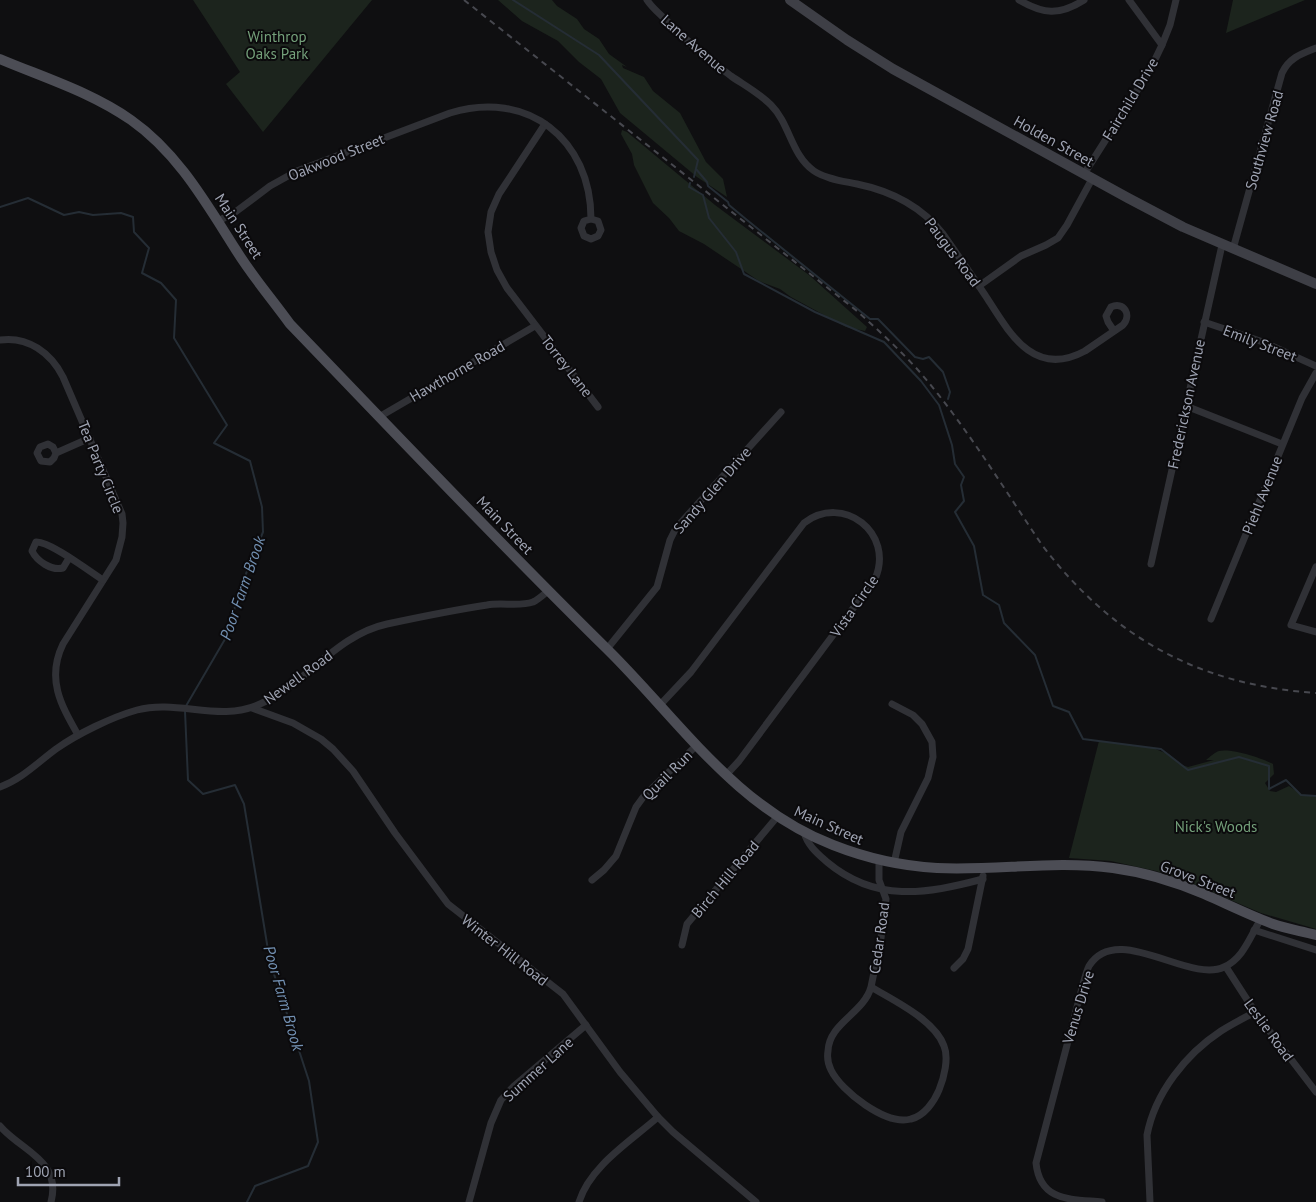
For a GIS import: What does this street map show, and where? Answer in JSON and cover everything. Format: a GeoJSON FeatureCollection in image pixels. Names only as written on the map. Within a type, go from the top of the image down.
{"type":"FeatureCollection","features":[{"type":"Feature","properties":{"kind":"main road","name":"Holden Street"},"geometry":{"type":"LineString","coordinates":[[790,0],[847,40],[893,69],[1183,228],[1316,284]]}},
{"type":"Feature","properties":{"kind":"main road","name":"Main Street"},"geometry":{"type":"LineString","coordinates":[[0,59],[94,98],[131,120],[177,164],[195,186],[253,275],[290,324],[607,649],[726,775],[776,817],[830,844],[894,863],[938,868],[1067,864]]}},
{"type":"Feature","properties":{"kind":"main road","name":"Grove Street"},"geometry":{"type":"LineString","coordinates":[[1067,864],[1118,869],[1169,882],[1204,894],[1261,919],[1316,935]]}},
{"type":"Feature","properties":{"kind":"street","name":"Lane Avenue"},"geometry":{"type":"LineString","coordinates":[[647,0],[690,44],[744,85]]}},
{"type":"Feature","properties":{"kind":"street"},"geometry":{"type":"LineString","coordinates":[[1019,0],[1037,9],[1051,12],[1062,10],[1084,0]]}},
{"type":"Feature","properties":{"kind":"street","name":"Fairchild Drive"},"geometry":{"type":"LineString","coordinates":[[979,286],[1027,253],[1058,238],[1067,225],[1088,176],[1150,70],[1162,45],[1129,0]]}},
{"type":"Feature","properties":{"kind":"street"},"geometry":{"type":"LineString","coordinates":[[1162,45],[1170,25],[1176,0]]}},
{"type":"Feature","properties":{"kind":"street","name":"Southview Road"},"geometry":{"type":"LineString","coordinates":[[1233,249],[1282,73],[1288,63],[1294,58],[1316,48]]}},
{"type":"Feature","properties":{"kind":"street","name":"Paugus Road"},"geometry":{"type":"LineString","coordinates":[[744,85],[764,98],[778,113],[797,150],[809,167],[824,176],[872,187],[902,199],[938,227],[1015,339],[1026,350],[1053,359],[1070,358],[1085,351],[1114,331]]}},
{"type":"Feature","properties":{"kind":"street","name":"Oakwood Street"},"geometry":{"type":"LineString","coordinates":[[218,221],[234,213],[270,186],[297,171],[435,118],[473,107],[498,107],[526,114],[545,124],[564,140],[577,160],[588,188],[591,219]]}},
{"type":"Feature","properties":{"kind":"street","name":"Torrey Lane"},"geometry":{"type":"LineString","coordinates":[[545,124],[494,202],[489,222],[489,242],[497,270],[507,288],[598,407]]}},
{"type":"Feature","properties":{"kind":"street","name":"Frederickson Avenue"},"geometry":{"type":"LineString","coordinates":[[1151,564],[1222,245]]}},
{"type":"Feature","properties":{"kind":"street","name":"Emily Street"},"geometry":{"type":"LineString","coordinates":[[1204,322],[1263,342],[1316,366]]}},
{"type":"Feature","properties":{"kind":"street","name":"Hawthorne Road"},"geometry":{"type":"LineString","coordinates":[[379,417],[535,326]]}},
{"type":"Feature","properties":{"kind":"street","name":"Tea Party Circle"},"geometry":{"type":"LineString","coordinates":[[0,340],[16,339],[27,342],[51,358],[63,377],[119,504],[123,523],[122,542],[118,554],[62,644],[56,666],[57,691],[62,706],[78,736]]}},
{"type":"Feature","properties":{"kind":"street","name":"Piehl Avenue"},"geometry":{"type":"LineString","coordinates":[[1211,619],[1282,444],[1302,398],[1316,373]]}},
{"type":"Feature","properties":{"kind":"street"},"geometry":{"type":"LineString","coordinates":[[1186,406],[1282,444]]}},
{"type":"Feature","properties":{"kind":"street","name":"Sandy Glen Drive"},"geometry":{"type":"LineString","coordinates":[[607,649],[657,587],[670,540],[676,528],[780,412]]}},
{"type":"Feature","properties":{"kind":"street"},"geometry":{"type":"LineString","coordinates":[[56,453],[90,438]]}},
{"type":"Feature","properties":{"kind":"street","name":"Vista Circle"},"geometry":{"type":"LineString","coordinates":[[660,705],[692,672],[804,523],[821,514],[837,512],[852,516],[868,527],[875,537],[880,552],[880,564],[875,579],[739,761],[726,775]]}},
{"type":"Feature","properties":{"kind":"street"},"geometry":{"type":"LineString","coordinates":[[69,558],[63,568],[57,570],[35,557],[32,550],[36,542],[43,542],[69,558],[103,580]]}},
{"type":"Feature","properties":{"kind":"street"},"geometry":{"type":"LineString","coordinates":[[1316,567],[1291,625],[1316,632]]}},
{"type":"Feature","properties":{"kind":"street","name":"Newell Road"},"geometry":{"type":"LineString","coordinates":[[0,787],[24,775],[54,751],[78,736],[139,710],[153,707],[222,713],[252,708],[284,690],[353,638],[382,625],[487,605],[530,602],[538,599],[548,590]]}},
{"type":"Feature","properties":{"kind":"street"},"geometry":{"type":"LineString","coordinates":[[892,704],[914,715],[922,724],[932,742],[933,757],[928,778],[901,832],[894,863]]}},
{"type":"Feature","properties":{"kind":"street","name":"Winter Hill Road"},"geometry":{"type":"LineString","coordinates":[[252,708],[293,724],[320,739],[333,749],[353,771],[443,900],[562,994],[620,1072],[658,1118],[756,1202]]}},
{"type":"Feature","properties":{"kind":"street","name":"Quail Run"},"geometry":{"type":"LineString","coordinates":[[592,880],[616,856],[636,807],[644,796],[697,745]]}},
{"type":"Feature","properties":{"kind":"street","name":"Birch Hill Road"},"geometry":{"type":"LineString","coordinates":[[682,945],[687,924],[776,817]]}},
{"type":"Feature","properties":{"kind":"street"},"geometry":{"type":"LineString","coordinates":[[804,832],[811,846],[831,865],[855,880],[883,889],[916,893],[983,879]]}},
{"type":"Feature","properties":{"kind":"street","name":"Cedar Road"},"geometry":{"type":"LineString","coordinates":[[871,987],[927,1023],[944,1046],[946,1060],[937,1094],[927,1109],[912,1119],[892,1118],[869,1107],[843,1085],[833,1073],[829,1065],[827,1053],[830,1038],[864,1002],[871,987],[886,899],[879,880],[879,860]]}},
{"type":"Feature","properties":{"kind":"street"},"geometry":{"type":"LineString","coordinates":[[954,968],[964,959],[968,949],[985,867]]}},
{"type":"Feature","properties":{"kind":"street"},"geometry":{"type":"LineString","coordinates":[[1226,966],[1240,955],[1261,919]]}},
{"type":"Feature","properties":{"kind":"street"},"geometry":{"type":"LineString","coordinates":[[1254,930],[1316,950]]}},
{"type":"Feature","properties":{"kind":"street","name":"Venus Drive"},"geometry":{"type":"LineString","coordinates":[[1102,1202],[1071,1199],[1050,1193],[1040,1179],[1036,1163],[1089,966],[1103,953],[1119,949],[1134,951],[1203,969],[1216,970],[1226,966]]}},
{"type":"Feature","properties":{"kind":"street","name":"Leslie Road"},"geometry":{"type":"LineString","coordinates":[[1226,966],[1255,1012],[1316,1092]]}},
{"type":"Feature","properties":{"kind":"street"},"geometry":{"type":"LineString","coordinates":[[1150,1202],[1146,1145],[1149,1124],[1159,1099],[1180,1068],[1205,1043],[1221,1031],[1255,1012]]}},
{"type":"Feature","properties":{"kind":"street","name":"Summer Lane"},"geometry":{"type":"LineString","coordinates":[[469,1202],[491,1122],[501,1100],[586,1026]]}},
{"type":"Feature","properties":{"kind":"street"},"geometry":{"type":"LineString","coordinates":[[579,1202],[585,1187],[596,1172],[658,1118]]}},
{"type":"Feature","properties":{"kind":"street"},"geometry":{"type":"LineString","coordinates":[[0,1126],[11,1138],[32,1151],[42,1161],[51,1182],[51,1202]]}},
{"type":"Feature","properties":{"kind":"green space","name":"Winthrop Oaks Park"},"geometry":{"type":"Polygon","coordinates":[[[193,0],[372,0],[263,132],[226,84],[240,72],[193,0]]]}},
{"type":"Feature","properties":{"kind":"green space"},"geometry":{"type":"Polygon","coordinates":[[[498,0],[552,0],[557,6],[577,19],[584,29],[599,39],[609,54],[627,67],[622,65],[623,68],[644,77],[653,91],[680,113],[706,162],[723,179],[727,197],[697,177],[620,113],[601,79],[579,62],[558,41],[522,21],[498,0]]]}},
{"type":"Feature","properties":{"kind":"green space"},"geometry":{"type":"Polygon","coordinates":[[[1233,0],[1305,0],[1226,33],[1233,0]]]}},
{"type":"Feature","properties":{"kind":"green space"},"geometry":{"type":"Polygon","coordinates":[[[622,130],[627,132],[715,205],[809,275],[867,327],[865,331],[846,327],[780,289],[759,281],[704,244],[679,231],[669,218],[653,203],[634,165],[632,154],[621,134],[622,130]]]}},
{"type":"Feature","properties":{"kind":"green space","name":"Nick's Woods"},"geometry":{"type":"Polygon","coordinates":[[[1099,741],[1153,748],[1170,755],[1182,765],[1188,767],[1214,760],[1206,760],[1219,751],[1224,750],[1246,754],[1273,764],[1274,774],[1265,783],[1270,791],[1276,792],[1289,786],[1301,794],[1316,797],[1316,929],[1261,913],[1186,881],[1156,871],[1111,861],[1069,858],[1099,741]]]}},
{"type":"Feature","properties":{"kind":"waterway"},"geometry":{"type":"LineString","coordinates":[[513,0],[599,55],[698,160],[694,177]]}},
{"type":"Feature","properties":{"kind":"waterway"},"geometry":{"type":"LineString","coordinates":[[696,169],[708,186],[728,202],[729,205],[870,319],[878,319],[915,357],[923,359],[929,357],[943,372],[950,392],[948,399]]}},
{"type":"Feature","properties":{"kind":"waterway"},"geometry":{"type":"LineString","coordinates":[[690,183],[689,187],[703,195],[709,218],[736,252],[744,274],[815,312],[884,342],[921,381],[939,405],[952,445],[955,464],[964,477],[961,485],[964,501],[955,512],[974,546],[983,595],[999,605],[1004,623],[1035,655],[1053,706],[1069,712],[1083,739],[1161,749],[1188,770],[1239,757],[1269,766],[1269,789],[1286,780],[1301,795],[1316,796]]}},
{"type":"Feature","properties":{"kind":"waterway","name":"Poor Farm Brook"},"geometry":{"type":"LineString","coordinates":[[0,207],[28,198],[64,215],[79,212],[93,215],[121,213],[133,217],[134,232],[149,248],[142,273],[161,283],[176,300],[174,338],[227,425],[214,443],[250,461],[262,507],[263,532],[239,591],[228,634],[186,706]]}},
{"type":"Feature","properties":{"kind":"waterway","name":"Poor Farm Brook"},"geometry":{"type":"LineString","coordinates":[[185,711],[188,780],[203,794],[235,785],[244,804],[270,962],[309,1081],[318,1142],[308,1166],[255,1186],[247,1202]]}},
{"type":"Feature","properties":{"kind":"railway"},"geometry":{"type":"LineString","coordinates":[[464,0],[857,311],[888,340],[918,370],[952,412],[1042,545],[1069,578],[1098,606],[1129,631],[1162,651],[1197,667],[1234,680],[1274,688],[1316,693]]}}]}
